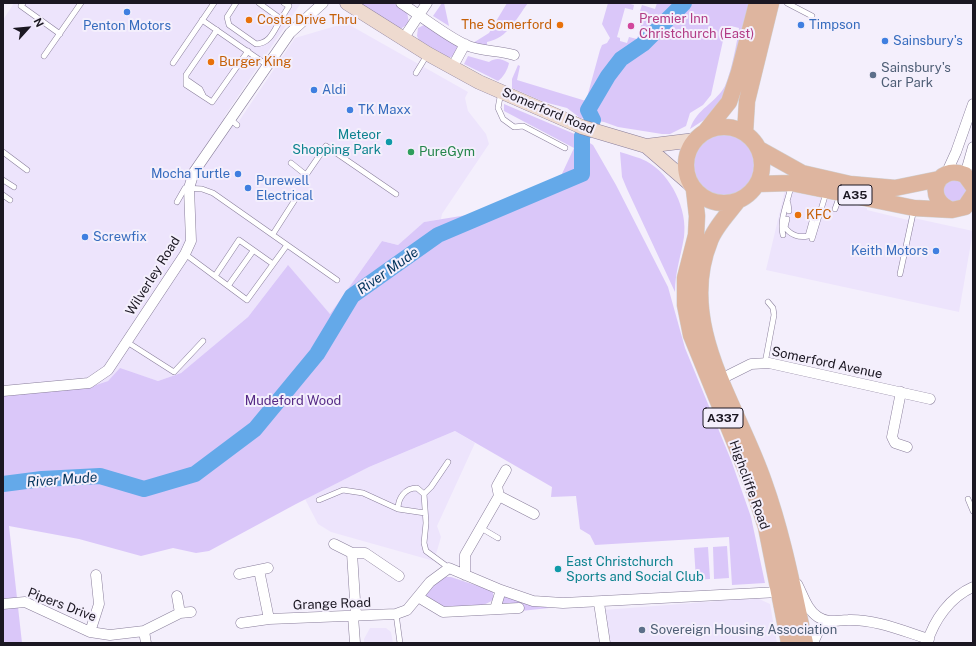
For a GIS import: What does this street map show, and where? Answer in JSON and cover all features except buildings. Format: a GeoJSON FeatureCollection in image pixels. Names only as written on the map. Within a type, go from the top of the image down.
{"type":"FeatureCollection","features":[{"type":"Feature","properties":{"kind":"main road","name":"Somerford Road"},"geometry":{"type":"LineString","coordinates":[[347,3],[452,68],[586,128],[646,146],[692,187]]}},
{"type":"Feature","properties":{"kind":"main road"},"geometry":{"type":"LineString","coordinates":[[700,136],[726,127],[745,133],[759,149],[762,160],[762,172],[758,184],[753,191],[737,202],[726,204],[714,203],[703,198],[692,187],[686,173],[685,162],[688,150],[729,102],[739,72],[757,3]]}},
{"type":"Feature","properties":{"kind":"main road"},"geometry":{"type":"LineString","coordinates":[[745,133],[747,101],[771,3]]}},
{"type":"Feature","properties":{"kind":"main road","name":"Somerford Road"},"geometry":{"type":"LineString","coordinates":[[646,146],[700,136]]}},
{"type":"Feature","properties":{"kind":"main road","name":"A35"},"geometry":{"type":"LineString","coordinates":[[758,184],[791,183],[914,208],[968,193],[952,172],[942,177],[896,188],[850,184],[802,173],[759,149]]}},
{"type":"Feature","properties":{"kind":"main road"},"geometry":{"type":"LineString","coordinates":[[942,177],[936,192],[940,204],[968,193]]}},
{"type":"Feature","properties":{"kind":"main road","name":"Highcliffe Road"},"geometry":{"type":"LineString","coordinates":[[692,187],[697,216],[696,235],[685,278],[685,305],[691,335],[754,492],[766,527],[789,643]]}},
{"type":"Feature","properties":{"kind":"main road","name":"Highcliffe Road"},"geometry":{"type":"LineString","coordinates":[[737,202],[710,240],[701,268],[699,298],[702,328],[721,379],[764,480],[778,523],[790,568],[806,643]]}},
{"type":"Feature","properties":{"kind":"street","name":"Wilverley Road"},"geometry":{"type":"LineString","coordinates":[[3,391],[89,382],[108,370],[191,241],[189,188],[194,172],[233,122],[267,65],[290,33],[323,3]]}},
{"type":"Feature","properties":{"kind":"street"},"geometry":{"type":"LineString","coordinates":[[401,3],[465,44],[488,52],[502,51],[514,55]]}},
{"type":"Feature","properties":{"kind":"street"},"geometry":{"type":"LineString","coordinates":[[403,39],[427,3]]}},
{"type":"Feature","properties":{"kind":"street"},"geometry":{"type":"LineString","coordinates":[[452,68],[465,44]]}},
{"type":"Feature","properties":{"kind":"street"},"geometry":{"type":"LineString","coordinates":[[942,177],[956,152],[973,104]]}},
{"type":"Feature","properties":{"kind":"street"},"geometry":{"type":"LineString","coordinates":[[968,193],[973,147]]}},
{"type":"Feature","properties":{"kind":"street","name":"Somerford Avenue"},"geometry":{"type":"LineString","coordinates":[[721,379],[751,364],[765,363],[930,399]]}},
{"type":"Feature","properties":{"kind":"street"},"geometry":{"type":"LineString","coordinates":[[901,392],[892,437],[895,443],[907,447]]}},
{"type":"Feature","properties":{"kind":"street"},"geometry":{"type":"LineString","coordinates":[[465,575],[465,555],[499,496],[497,486],[506,470]]}},
{"type":"Feature","properties":{"kind":"street"},"geometry":{"type":"LineString","coordinates":[[499,496],[534,514]]}},
{"type":"Feature","properties":{"kind":"street"},"geometry":{"type":"LineString","coordinates":[[334,544],[352,553],[365,553],[399,576]]}},
{"type":"Feature","properties":{"kind":"street"},"geometry":{"type":"LineString","coordinates":[[352,553],[355,643]]}},
{"type":"Feature","properties":{"kind":"street"},"geometry":{"type":"LineString","coordinates":[[449,568],[501,590],[533,601],[599,603],[779,592]]}},
{"type":"Feature","properties":{"kind":"street","name":"Grange Road"},"geometry":{"type":"LineString","coordinates":[[241,623],[269,619],[396,614],[407,610],[430,582],[449,568]]}},
{"type":"Feature","properties":{"kind":"street"},"geometry":{"type":"LineString","coordinates":[[790,568],[808,606],[818,617],[830,622],[849,620],[883,625],[928,641],[937,619],[946,607],[973,587]]}},
{"type":"Feature","properties":{"kind":"street"},"geometry":{"type":"LineString","coordinates":[[239,574],[264,569],[269,619]]}},
{"type":"Feature","properties":{"kind":"street"},"geometry":{"type":"LineString","coordinates":[[90,632],[99,604],[96,575]]}},
{"type":"Feature","properties":{"kind":"street"},"geometry":{"type":"LineString","coordinates":[[495,609],[501,590]]}},
{"type":"Feature","properties":{"kind":"street"},"geometry":{"type":"LineString","coordinates":[[177,596],[180,614]]}},
{"type":"Feature","properties":{"kind":"street"},"geometry":{"type":"LineString","coordinates":[[418,597],[442,612],[519,608]]}},
{"type":"Feature","properties":{"kind":"street","name":"Pipers Drive"},"geometry":{"type":"LineString","coordinates":[[3,604],[25,602],[90,632],[110,635],[144,631],[180,614],[191,612]]}},
{"type":"Feature","properties":{"kind":"street"},"geometry":{"type":"LineString","coordinates":[[599,603],[605,643]]}},
{"type":"Feature","properties":{"kind":"street"},"geometry":{"type":"LineString","coordinates":[[813,643],[818,632],[830,622]]}},
{"type":"Feature","properties":{"kind":"street"},"geometry":{"type":"LineString","coordinates":[[144,631],[146,643]]}},
{"type":"Feature","properties":{"kind":"lane"},"geometry":{"type":"LineString","coordinates":[[23,3],[21,6],[60,34]]}},
{"type":"Feature","properties":{"kind":"lane"},"geometry":{"type":"LineString","coordinates":[[44,56],[80,3]]}},
{"type":"Feature","properties":{"kind":"lane"},"geometry":{"type":"LineString","coordinates":[[173,63],[214,3]]}},
{"type":"Feature","properties":{"kind":"lane"},"geometry":{"type":"LineString","coordinates":[[236,3],[227,17],[227,21],[229,25],[256,44],[264,43],[269,40],[289,6],[284,3]]}},
{"type":"Feature","properties":{"kind":"lane"},"geometry":{"type":"LineString","coordinates":[[259,3],[282,18]]}},
{"type":"Feature","properties":{"kind":"lane"},"geometry":{"type":"LineString","coordinates":[[787,3],[812,16]]}},
{"type":"Feature","properties":{"kind":"lane"},"geometry":{"type":"LineString","coordinates":[[202,20],[267,65]]}},
{"type":"Feature","properties":{"kind":"lane"},"geometry":{"type":"LineString","coordinates":[[217,30],[186,75],[186,85],[197,94],[212,102],[248,51]]}},
{"type":"Feature","properties":{"kind":"lane"},"geometry":{"type":"LineString","coordinates":[[416,73],[428,54]]}},
{"type":"Feature","properties":{"kind":"lane"},"geometry":{"type":"LineString","coordinates":[[501,91],[498,108],[503,119],[514,126],[523,126],[565,148]]}},
{"type":"Feature","properties":{"kind":"lane"},"geometry":{"type":"LineString","coordinates":[[291,164],[306,175],[326,146],[396,194]]}},
{"type":"Feature","properties":{"kind":"lane"},"geometry":{"type":"LineString","coordinates":[[3,152],[28,170]]}},
{"type":"Feature","properties":{"kind":"lane"},"geometry":{"type":"LineString","coordinates":[[3,180],[14,187]]}},
{"type":"Feature","properties":{"kind":"lane"},"geometry":{"type":"LineString","coordinates":[[789,211],[788,203],[791,183]]}},
{"type":"Feature","properties":{"kind":"lane"},"geometry":{"type":"LineString","coordinates":[[176,202],[185,188],[213,192],[337,280]]}},
{"type":"Feature","properties":{"kind":"lane"},"geometry":{"type":"LineString","coordinates":[[834,191],[835,209]]}},
{"type":"Feature","properties":{"kind":"lane"},"geometry":{"type":"LineString","coordinates":[[812,239],[820,214],[834,191]]}},
{"type":"Feature","properties":{"kind":"lane"},"geometry":{"type":"LineString","coordinates":[[3,195],[10,200]]}},
{"type":"Feature","properties":{"kind":"lane"},"geometry":{"type":"LineString","coordinates":[[273,234],[298,195]]}},
{"type":"Feature","properties":{"kind":"lane"},"geometry":{"type":"LineString","coordinates":[[783,236],[784,209],[788,203]]}},
{"type":"Feature","properties":{"kind":"lane"},"geometry":{"type":"LineString","coordinates":[[900,274],[914,208]]}},
{"type":"Feature","properties":{"kind":"lane"},"geometry":{"type":"LineString","coordinates":[[787,219],[785,227],[788,232],[802,238],[808,236],[813,218],[820,214]]}},
{"type":"Feature","properties":{"kind":"lane"},"geometry":{"type":"LineString","coordinates":[[215,276],[239,240],[273,264]]}},
{"type":"Feature","properties":{"kind":"lane"},"geometry":{"type":"LineString","coordinates":[[184,254],[247,300],[287,245]]}},
{"type":"Feature","properties":{"kind":"lane"},"geometry":{"type":"LineString","coordinates":[[228,286],[253,250]]}},
{"type":"Feature","properties":{"kind":"lane"},"geometry":{"type":"LineString","coordinates":[[765,363],[774,315],[773,308],[768,302]]}},
{"type":"Feature","properties":{"kind":"lane"},"geometry":{"type":"LineString","coordinates":[[127,342],[174,372],[203,341]]}},
{"type":"Feature","properties":{"kind":"lane"},"geometry":{"type":"LineString","coordinates":[[424,494],[431,487],[448,462]]}},
{"type":"Feature","properties":{"kind":"lane"},"geometry":{"type":"LineString","coordinates":[[398,509],[401,496],[407,490],[417,488],[424,494],[426,523],[424,544],[426,551],[449,568]]}},
{"type":"Feature","properties":{"kind":"lane"},"geometry":{"type":"LineString","coordinates":[[319,500],[343,490],[363,493],[398,509],[425,513]]}},
{"type":"Feature","properties":{"kind":"lane"},"geometry":{"type":"LineString","coordinates":[[968,499],[973,511]]}},
{"type":"Feature","properties":{"kind":"lane"},"geometry":{"type":"LineString","coordinates":[[481,528],[498,538]]}},
{"type":"Feature","properties":{"kind":"lane"},"geometry":{"type":"LineString","coordinates":[[396,614],[400,643]]}},
{"type":"Feature","properties":{"kind":"shaded area"},"geometry":{"type":"Polygon","coordinates":[[[14,3],[301,3],[224,117],[235,127],[295,38],[346,23],[468,92],[465,98],[468,111],[486,134],[489,144],[442,214],[441,219],[424,222],[398,245],[382,241],[330,314],[287,266],[248,317],[181,373],[158,381],[120,369],[108,381],[90,387],[3,396],[3,20],[14,3]]]}},
{"type":"Feature","properties":{"kind":"shaded area"},"geometry":{"type":"Polygon","coordinates":[[[785,190],[867,208],[867,210],[908,220],[909,217],[973,231],[959,312],[766,270],[785,190]]]}},
{"type":"Feature","properties":{"kind":"shaded area"},"geometry":{"type":"Polygon","coordinates":[[[455,431],[475,443],[437,526],[441,537],[434,561],[331,532],[318,524],[305,499],[369,467],[455,431]]]}},
{"type":"Feature","properties":{"kind":"shaded area"},"geometry":{"type":"Polygon","coordinates":[[[757,598],[770,604],[777,643],[609,643],[604,610],[757,598]]]}},
{"type":"Feature","properties":{"kind":"shaded area"},"geometry":{"type":"Polygon","coordinates":[[[370,628],[386,628],[391,632],[393,643],[364,643],[364,639],[370,628]]]}},
{"type":"Feature","properties":{"kind":"green space"},"geometry":{"type":"Polygon","coordinates":[[[357,3],[393,3],[407,12],[409,23],[402,28],[397,29],[357,3]]]}},
{"type":"Feature","properties":{"kind":"green space"},"geometry":{"type":"Polygon","coordinates":[[[442,3],[444,3],[449,26],[433,16],[442,3]]]}},
{"type":"Feature","properties":{"kind":"green space"},"geometry":{"type":"Polygon","coordinates":[[[507,3],[528,3],[511,27],[501,36],[487,42],[487,47],[473,43],[489,33],[507,3]]]}},
{"type":"Feature","properties":{"kind":"green space"},"geometry":{"type":"Polygon","coordinates":[[[608,3],[627,3],[634,5],[633,10],[625,8],[617,37],[620,38],[620,41],[627,43],[629,37],[637,39],[644,15],[639,14],[642,5],[655,9],[657,3],[753,3],[731,87],[707,118],[690,129],[697,116],[725,86],[732,66],[739,28],[731,26],[727,37],[724,36],[711,95],[703,105],[690,113],[686,126],[670,134],[618,127],[604,122],[580,118],[567,108],[544,102],[512,88],[512,79],[518,65],[520,66],[517,80],[586,101],[600,50],[602,45],[607,43],[610,38],[602,24],[608,3]]]}},
{"type":"Feature","properties":{"kind":"green space"},"geometry":{"type":"Polygon","coordinates":[[[426,24],[456,44],[458,50],[453,57],[447,57],[419,40],[417,36],[418,28],[426,24]]]}},
{"type":"Feature","properties":{"kind":"green space"},"geometry":{"type":"Polygon","coordinates":[[[468,56],[489,62],[494,59],[504,60],[509,63],[508,68],[502,78],[498,81],[464,64],[468,56]]]}},
{"type":"Feature","properties":{"kind":"green space","name":"Mudeford Wood"},"geometry":{"type":"Polygon","coordinates":[[[504,104],[577,135],[593,145],[616,185],[668,287],[685,348],[731,460],[751,517],[765,583],[732,585],[729,537],[595,545],[590,535],[580,529],[576,496],[551,497],[552,487],[455,431],[369,467],[209,551],[196,553],[173,548],[141,556],[79,539],[9,526],[22,643],[3,643],[3,396],[90,387],[108,381],[120,368],[158,381],[181,373],[248,317],[288,265],[330,314],[382,241],[398,245],[424,222],[467,215],[511,201],[560,178],[574,148],[504,111],[504,104]]]}},
{"type":"Feature","properties":{"kind":"green space"},"geometry":{"type":"Polygon","coordinates":[[[724,132],[737,135],[747,142],[754,152],[757,165],[754,178],[747,188],[737,195],[724,198],[711,195],[701,188],[694,178],[691,165],[694,152],[701,142],[711,135],[724,132]]]}},
{"type":"Feature","properties":{"kind":"green space"},"geometry":{"type":"Polygon","coordinates":[[[620,152],[646,161],[655,167],[670,184],[676,194],[685,227],[677,271],[675,292],[622,177],[620,152]]]}},
{"type":"Feature","properties":{"kind":"green space"},"geometry":{"type":"Polygon","coordinates":[[[956,177],[969,187],[965,200],[952,203],[943,194],[943,186],[956,177]]]}},
{"type":"Feature","properties":{"kind":"green space"},"geometry":{"type":"Polygon","coordinates":[[[727,546],[729,578],[714,579],[713,547],[727,546]]]}},
{"type":"Feature","properties":{"kind":"green space"},"geometry":{"type":"Polygon","coordinates":[[[708,547],[710,579],[696,580],[694,548],[708,547]]]}},
{"type":"Feature","properties":{"kind":"green space"},"geometry":{"type":"Polygon","coordinates":[[[444,577],[451,577],[490,590],[493,592],[493,599],[486,604],[465,608],[447,608],[438,605],[426,596],[430,589],[444,577]]]}},
{"type":"Feature","properties":{"kind":"green space"},"geometry":{"type":"Polygon","coordinates":[[[505,596],[549,608],[521,611],[501,605],[502,598],[505,596]]]}},
{"type":"Feature","properties":{"kind":"waterway","name":"River Mude"},"geometry":{"type":"LineString","coordinates":[[3,484],[42,479],[100,476],[144,489],[195,474],[255,429],[317,354],[352,296],[438,235],[582,174],[582,136],[593,120],[588,110],[608,76],[621,59],[643,44],[684,3]]}},
{"type":"Feature","properties":{"kind":"place","name":"Penton Motors"},"geometry":{"type":"Point","coordinates":[127,12]}},
{"type":"Feature","properties":{"kind":"place","name":"Costa Drive Thru"},"geometry":{"type":"Point","coordinates":[249,20]}},
{"type":"Feature","properties":{"kind":"place","name":"The Somerford"},"geometry":{"type":"Point","coordinates":[560,25]}},
{"type":"Feature","properties":{"kind":"place","name":"Timpson"},"geometry":{"type":"Point","coordinates":[801,25]}},
{"type":"Feature","properties":{"kind":"place","name":"Premier Inn Christchurch (East)"},"geometry":{"type":"Point","coordinates":[631,26]}},
{"type":"Feature","properties":{"kind":"place","name":"Sainsbury's"},"geometry":{"type":"Point","coordinates":[885,41]}},
{"type":"Feature","properties":{"kind":"place","name":"Burger King"},"geometry":{"type":"Point","coordinates":[211,62]}},
{"type":"Feature","properties":{"kind":"place","name":"Sainsbury's Car Park"},"geometry":{"type":"Point","coordinates":[873,75]}},
{"type":"Feature","properties":{"kind":"place","name":"Aldi"},"geometry":{"type":"Point","coordinates":[314,90]}},
{"type":"Feature","properties":{"kind":"place","name":"TK Maxx"},"geometry":{"type":"Point","coordinates":[350,110]}},
{"type":"Feature","properties":{"kind":"place","name":"Meteor Shopping Park"},"geometry":{"type":"Point","coordinates":[389,142]}},
{"type":"Feature","properties":{"kind":"place","name":"PureGym"},"geometry":{"type":"Point","coordinates":[411,152]}},
{"type":"Feature","properties":{"kind":"place","name":"Mocha Turtle"},"geometry":{"type":"Point","coordinates":[238,174]}},
{"type":"Feature","properties":{"kind":"place","name":"Purewell Electrical"},"geometry":{"type":"Point","coordinates":[248,188]}},
{"type":"Feature","properties":{"kind":"place","name":"KFC"},"geometry":{"type":"Point","coordinates":[798,215]}},
{"type":"Feature","properties":{"kind":"place","name":"Screwfix"},"geometry":{"type":"Point","coordinates":[85,237]}},
{"type":"Feature","properties":{"kind":"place","name":"Keith Motors"},"geometry":{"type":"Point","coordinates":[936,251]}},
{"type":"Feature","properties":{"kind":"place","name":"East Christchurch Sports and Social Club"},"geometry":{"type":"Point","coordinates":[558,569]}},
{"type":"Feature","properties":{"kind":"place","name":"Sovereign Housing Association"},"geometry":{"type":"Point","coordinates":[642,630]}}]}
